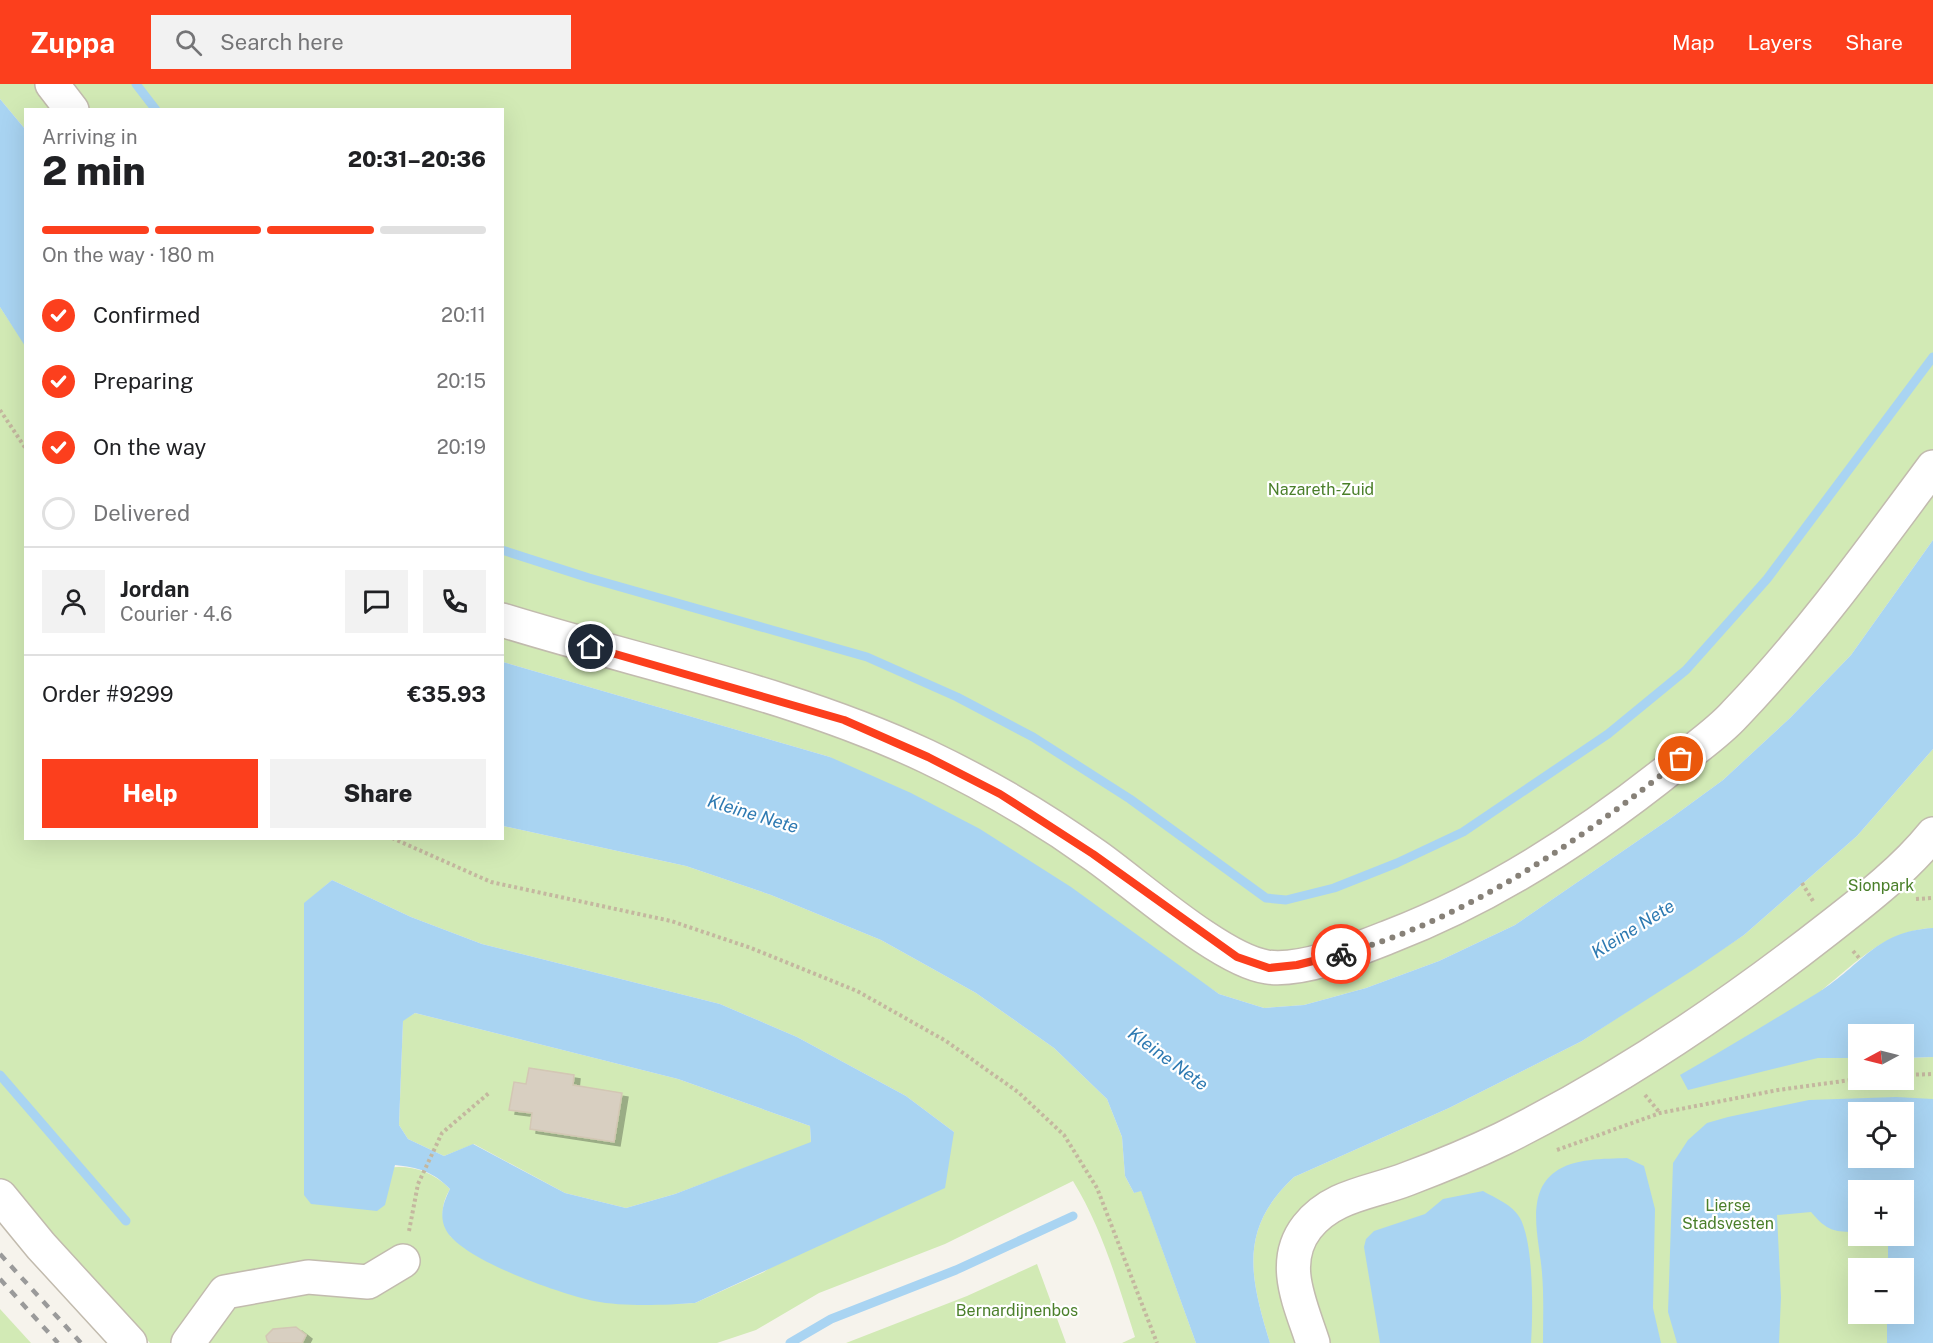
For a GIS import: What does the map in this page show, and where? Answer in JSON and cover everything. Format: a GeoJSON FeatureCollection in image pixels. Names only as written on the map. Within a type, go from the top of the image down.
{"type":"FeatureCollection","features":[{"type":"Feature","properties":{"kind":"street"},"geometry":{"type":"LineString","coordinates":[[52,84],[70,108]]}},
{"type":"Feature","properties":{"kind":"street"},"geometry":{"type":"LineString","coordinates":[[504,621],[844,720],[928,757],[1000,794],[1093,854],[1237,957],[1269,968],[1297,965],[1364,947],[1423,924],[1496,890],[1647,787],[1740,709],[1818,621],[1933,467]]}},
{"type":"Feature","properties":{"kind":"street"},"geometry":{"type":"LineString","coordinates":[[1313,1343],[1295,1288],[1293,1257],[1298,1242],[1307,1227],[1329,1206],[1357,1193],[1440,1167],[1491,1144],[1571,1103],[1636,1065],[1790,959],[1863,902],[1933,834]]}},
{"type":"Feature","properties":{"kind":"street"},"geometry":{"type":"LineString","coordinates":[[0,1196],[41,1246],[130,1343]]}},
{"type":"Feature","properties":{"kind":"street"},"geometry":{"type":"LineString","coordinates":[[188,1343],[225,1292],[308,1277],[368,1282],[403,1261]]}},
{"type":"Feature","properties":{"kind":"path"},"geometry":{"type":"LineString","coordinates":[[0,410],[24,446]]}},
{"type":"Feature","properties":{"kind":"path"},"geometry":{"type":"LineString","coordinates":[[396,840],[491,882],[671,921],[751,948],[857,991],[946,1041],[1018,1092],[1064,1135],[1097,1188],[1157,1343]]}},
{"type":"Feature","properties":{"kind":"path"},"geometry":{"type":"LineString","coordinates":[[1914,1075],[1933,1074]]}},
{"type":"Feature","properties":{"kind":"path"},"geometry":{"type":"LineString","coordinates":[[1550,1150],[1570,1147],[1660,1113],[1778,1090],[1848,1080]]}},
{"type":"Feature","properties":{"kind":"path"},"geometry":{"type":"LineString","coordinates":[[403,1261],[418,1184],[442,1133],[489,1093]]}},
{"type":"Feature","properties":{"kind":"green space","name":"Nazareth-Zuid"},"geometry":{"type":"Polygon","coordinates":[[[0,84],[1933,84],[1933,540],[1851,655],[1790,718],[1723,780],[1671,818],[1515,925],[1439,961],[1366,988],[1304,1005],[1264,1008],[1219,994],[1179,967],[830,757],[504,662],[504,108],[24,108],[24,128],[0,99],[0,84]]]}},
{"type":"Feature","properties":{"kind":"green space"},"geometry":{"type":"Polygon","coordinates":[[[0,307],[24,343],[24,840],[504,840],[504,826],[686,866],[771,895],[881,940],[976,993],[1054,1048],[1107,1099],[1122,1137],[1125,1176],[1134,1193],[1141,1190],[1196,1343],[1122,1343],[1135,1337],[1101,1237],[1073,1181],[945,1244],[819,1293],[756,1330],[717,1343],[150,1343],[0,1178],[0,307]],[[332,880],[304,904],[304,1195],[380,1169],[398,1167],[416,1169],[433,1176],[450,1189],[444,1201],[443,1219],[451,1237],[671,1304],[695,1303],[764,1272],[954,1132],[906,1096],[797,1037],[720,1004],[482,944],[411,917],[332,880]]]}},
{"type":"Feature","properties":{"kind":"green space","name":"Lierse Stadsvesten"},"geometry":{"type":"Polygon","coordinates":[[[1933,749],[1933,928],[1916,930],[1886,941],[1860,958],[1822,990],[1818,1058],[1848,1058],[1848,1090],[1914,1090],[1914,1058],[1933,1057],[1933,1343],[1270,1343],[1257,1297],[1254,1255],[1257,1235],[1264,1216],[1276,1196],[1294,1177],[1449,1108],[1582,1041],[1744,935],[1857,836],[1933,749]]]}},
{"type":"Feature","properties":{"kind":"green space"},"geometry":{"type":"Polygon","coordinates":[[[415,1013],[678,1079],[810,1126],[811,1143],[675,1194],[626,1208],[565,1193],[474,1144],[444,1156],[408,1139],[399,1125],[403,1020],[415,1013]]]}},
{"type":"Feature","properties":{"kind":"green space","name":"Bernardijnenbos"},"geometry":{"type":"Polygon","coordinates":[[[1037,1264],[1066,1343],[846,1343],[967,1296],[1037,1264]]]}},
{"type":"Feature","properties":{"kind":"green space"},"geometry":{"type":"Polygon","coordinates":[[[0,1309],[31,1343],[0,1343],[0,1309]]]}},
{"type":"Feature","properties":{"kind":"water"},"geometry":{"type":"Polygon","coordinates":[[[0,99],[24,128],[24,344],[0,307],[0,99]]]}},
{"type":"Feature","properties":{"kind":"water","name":"Kleine Nete"},"geometry":{"type":"Polygon","coordinates":[[[1933,540],[1933,749],[1857,836],[1744,935],[1696,968],[1582,1041],[1449,1108],[1294,1177],[1276,1196],[1264,1216],[1257,1235],[1254,1255],[1257,1297],[1270,1343],[1196,1343],[1141,1191],[1134,1193],[1125,1176],[1122,1137],[1107,1099],[1054,1048],[976,993],[881,940],[771,895],[686,866],[504,826],[504,662],[830,757],[911,793],[980,829],[1071,887],[1219,994],[1264,1008],[1304,1005],[1366,988],[1439,961],[1515,925],[1723,780],[1790,718],[1851,655],[1933,540]]]}},
{"type":"Feature","properties":{"kind":"water"},"geometry":{"type":"Polygon","coordinates":[[[332,880],[411,917],[482,944],[720,1004],[797,1037],[906,1096],[954,1132],[945,1188],[695,1303],[658,1305],[594,1301],[512,1274],[469,1252],[454,1240],[445,1228],[442,1213],[450,1189],[438,1178],[418,1169],[395,1165],[385,1205],[377,1211],[311,1204],[304,1195],[304,903],[332,880]],[[415,1013],[403,1021],[399,1125],[408,1139],[444,1156],[473,1144],[565,1193],[626,1208],[675,1194],[811,1142],[810,1126],[678,1079],[415,1013]]]}},
{"type":"Feature","properties":{"kind":"water"},"geometry":{"type":"Polygon","coordinates":[[[1933,928],[1933,1057],[1914,1058],[1914,1024],[1848,1024],[1848,1058],[1818,1058],[1688,1090],[1680,1075],[1819,992],[1883,942],[1897,935],[1933,928]]]}},
{"type":"Feature","properties":{"kind":"water"},"geometry":{"type":"Polygon","coordinates":[[[1896,1097],[1933,1099],[1933,1343],[1887,1343],[1887,1324],[1914,1324],[1914,1258],[1888,1258],[1888,1246],[1914,1246],[1914,1180],[1848,1180],[1848,1232],[1827,1227],[1811,1212],[1777,1215],[1781,1297],[1779,1343],[1677,1343],[1668,1312],[1673,1163],[1688,1140],[1707,1123],[1809,1100],[1896,1097]]]}},
{"type":"Feature","properties":{"kind":"water"},"geometry":{"type":"Polygon","coordinates":[[[1627,1158],[1644,1166],[1655,1209],[1653,1308],[1661,1343],[1543,1343],[1543,1282],[1536,1219],[1537,1205],[1545,1181],[1555,1172],[1571,1164],[1590,1160],[1627,1158]]]}},
{"type":"Feature","properties":{"kind":"water"},"geometry":{"type":"Polygon","coordinates":[[[1483,1191],[1513,1209],[1525,1230],[1532,1279],[1531,1343],[1380,1343],[1364,1247],[1366,1239],[1374,1231],[1425,1214],[1443,1199],[1483,1191]]]}},
{"type":"Feature","properties":{"kind":"building"},"geometry":{"type":"Polygon","coordinates":[[[529,1068],[574,1075],[573,1085],[622,1093],[614,1142],[530,1129],[532,1113],[509,1110],[514,1082],[526,1084],[529,1068]]]}},
{"type":"Feature","properties":{"kind":"building"},"geometry":{"type":"Polygon","coordinates":[[[296,1327],[306,1335],[302,1343],[269,1343],[267,1340],[266,1336],[273,1329],[296,1327]]]}},
{"type":"Feature","properties":{"kind":"waterway"},"geometry":{"type":"LineString","coordinates":[[136,84],[154,108]]}},
{"type":"Feature","properties":{"kind":"waterway"},"geometry":{"type":"LineString","coordinates":[[504,551],[589,578],[867,657],[957,697],[1033,737],[1130,799],[1266,898],[1286,900],[1334,888],[1397,863],[1463,832],[1608,734],[1686,670],[1767,579],[1933,357]]}},
{"type":"Feature","properties":{"kind":"waterway"},"geometry":{"type":"LineString","coordinates":[[0,1075],[126,1221]]}},
{"type":"Feature","properties":{"kind":"waterway"},"geometry":{"type":"LineString","coordinates":[[790,1343],[831,1319],[956,1270],[1073,1216]]}},
{"type":"Feature","properties":{"kind":"railway"},"geometry":{"type":"LineString","coordinates":[[0,1254],[81,1343]]}},
{"type":"Feature","properties":{"kind":"railway"},"geometry":{"type":"LineString","coordinates":[[0,1279],[58,1343]]}},
{"type":"Feature","properties":{"kind":"way so far"},"geometry":{"type":"LineString","coordinates":[[1341,954],[1423,924],[1496,890],[1616,809],[1681,759]]}},
{"type":"Feature","properties":{"kind":"route"},"geometry":{"type":"LineString","coordinates":[[591,647],[844,720],[928,757],[1000,794],[1093,854],[1237,957],[1269,968],[1297,965],[1341,954]]}},
{"type":"Feature","properties":{"kind":"park label","name":"Sionpark"},"geometry":{"type":"Point","coordinates":[1881,885]}}]}
